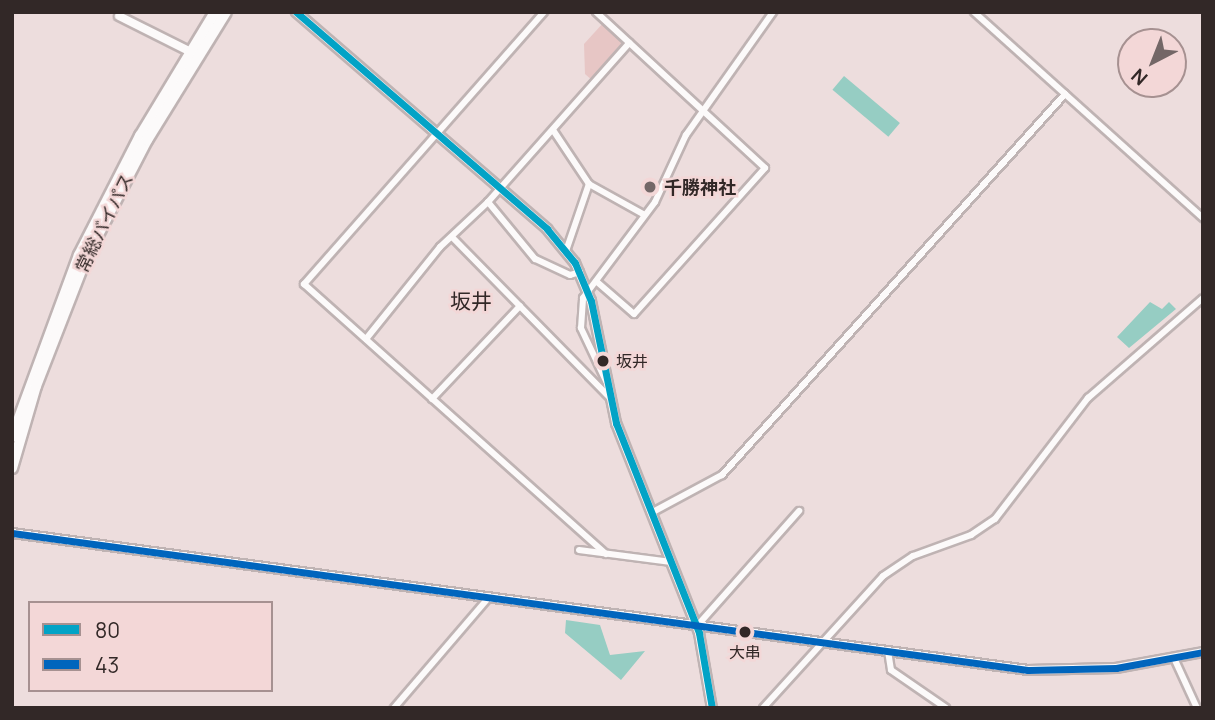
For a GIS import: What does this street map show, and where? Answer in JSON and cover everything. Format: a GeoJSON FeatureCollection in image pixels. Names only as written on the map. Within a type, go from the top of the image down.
{"type":"FeatureCollection","features":[{"type":"Feature","properties":{"kind":"highway","name":"常総バイパス"},"geometry":{"type":"LineString","coordinates":[[12,437],[79,255],[119,173],[215,12]]}},
{"type":"Feature","properties":{"kind":"highway","name":"常総バイパス"},"geometry":{"type":"LineString","coordinates":[[12,468],[36,386],[86,258],[147,139],[226,12]]}},
{"type":"Feature","properties":{"kind":"main road"},"geometry":{"type":"LineString","coordinates":[[296,12],[499,188],[566,251],[580,272],[588,292],[609,397],[697,626],[712,708]]}},
{"type":"Feature","properties":{"kind":"main road"},"geometry":{"type":"LineString","coordinates":[[119,16],[191,52]]}},
{"type":"Feature","properties":{"kind":"main road"},"geometry":{"type":"LineString","coordinates":[[12,533],[1028,670],[1094,670],[1203,652]]}},
{"type":"Feature","properties":{"kind":"street"},"geometry":{"type":"LineString","coordinates":[[544,12],[304,284],[606,554]]}},
{"type":"Feature","properties":{"kind":"street"},"geometry":{"type":"LineString","coordinates":[[596,12],[765,168],[634,314],[596,281]]}},
{"type":"Feature","properties":{"kind":"street"},"geometry":{"type":"LineString","coordinates":[[606,381],[581,328],[580,309],[588,292],[660,193],[682,141],[773,12]]}},
{"type":"Feature","properties":{"kind":"street"},"geometry":{"type":"LineString","coordinates":[[974,12],[1203,218]]}},
{"type":"Feature","properties":{"kind":"street"},"geometry":{"type":"LineString","coordinates":[[366,339],[440,247],[453,238],[488,202],[629,43]]}},
{"type":"Feature","properties":{"kind":"street"},"geometry":{"type":"LineString","coordinates":[[652,513],[722,475],[1065,94]]}},
{"type":"Feature","properties":{"kind":"street"},"geometry":{"type":"LineString","coordinates":[[553,130],[589,184],[643,214]]}},
{"type":"Feature","properties":{"kind":"street"},"geometry":{"type":"LineString","coordinates":[[566,251],[589,184]]}},
{"type":"Feature","properties":{"kind":"street"},"geometry":{"type":"LineString","coordinates":[[488,202],[535,259],[570,275],[580,272]]}},
{"type":"Feature","properties":{"kind":"street"},"geometry":{"type":"LineString","coordinates":[[453,238],[609,397]]}},
{"type":"Feature","properties":{"kind":"street"},"geometry":{"type":"LineString","coordinates":[[763,708],[820,642],[897,566],[971,535],[995,519],[1088,398],[1203,298]]}},
{"type":"Feature","properties":{"kind":"street"},"geometry":{"type":"LineString","coordinates":[[432,399],[520,306]]}},
{"type":"Feature","properties":{"kind":"street"},"geometry":{"type":"LineString","coordinates":[[697,626],[799,511]]}},
{"type":"Feature","properties":{"kind":"street"},"geometry":{"type":"LineString","coordinates":[[579,550],[671,562]]}},
{"type":"Feature","properties":{"kind":"street"},"geometry":{"type":"LineString","coordinates":[[394,708],[489,597]]}},
{"type":"Feature","properties":{"kind":"street"},"geometry":{"type":"LineString","coordinates":[[888,651],[891,670],[946,708]]}},
{"type":"Feature","properties":{"kind":"street"},"geometry":{"type":"LineString","coordinates":[[1174,658],[1196,708]]}},
{"type":"Feature","properties":{"kind":"shaded area"},"geometry":{"type":"Polygon","coordinates":[[[604,22],[625,45],[593,81],[585,74],[584,44],[604,22]]]}},
{"type":"Feature","properties":{"kind":"water"},"geometry":{"type":"Polygon","coordinates":[[[844,76],[900,123],[888,137],[832,90],[844,76]]]}},
{"type":"Feature","properties":{"kind":"water"},"geometry":{"type":"Polygon","coordinates":[[[1150,302],[1162,309],[1169,302],[1176,309],[1129,348],[1117,337],[1150,302]]]}},
{"type":"Feature","properties":{"kind":"water"},"geometry":{"type":"Polygon","coordinates":[[[566,620],[600,625],[610,655],[645,651],[621,680],[565,633],[566,620]]]}},
{"type":"Feature","properties":{"kind":"waterway"},"geometry":{"type":"LineString","coordinates":[[956,543],[977,536],[1004,514],[1091,400]]}},
{"type":"Feature","properties":{"kind":"waterway"},"geometry":{"type":"LineString","coordinates":[[768,708],[800,672]]}},
{"type":"Feature","properties":{"kind":"transit line","name":"80"},"geometry":{"type":"LineString","coordinates":[[296,12],[547,229],[575,263],[591,301],[616,423],[699,633],[712,708]]}},
{"type":"Feature","properties":{"kind":"transit line","name":"43"},"geometry":{"type":"LineString","coordinates":[[12,533],[1028,670],[1116,668],[1203,652]]}},
{"type":"Feature","properties":{"kind":"place","name":"千勝神社"},"geometry":{"type":"Point","coordinates":[650,187]}},
{"type":"Feature","properties":{"kind":"place","name":"坂井"},"geometry":{"type":"Point","coordinates":[603,361]}},
{"type":"Feature","properties":{"kind":"place","name":"大串"},"geometry":{"type":"Point","coordinates":[745,632]}},
{"type":"Feature","properties":{"kind":"district","name":"坂井"},"geometry":{"type":"Point","coordinates":[471,301]}}]}
